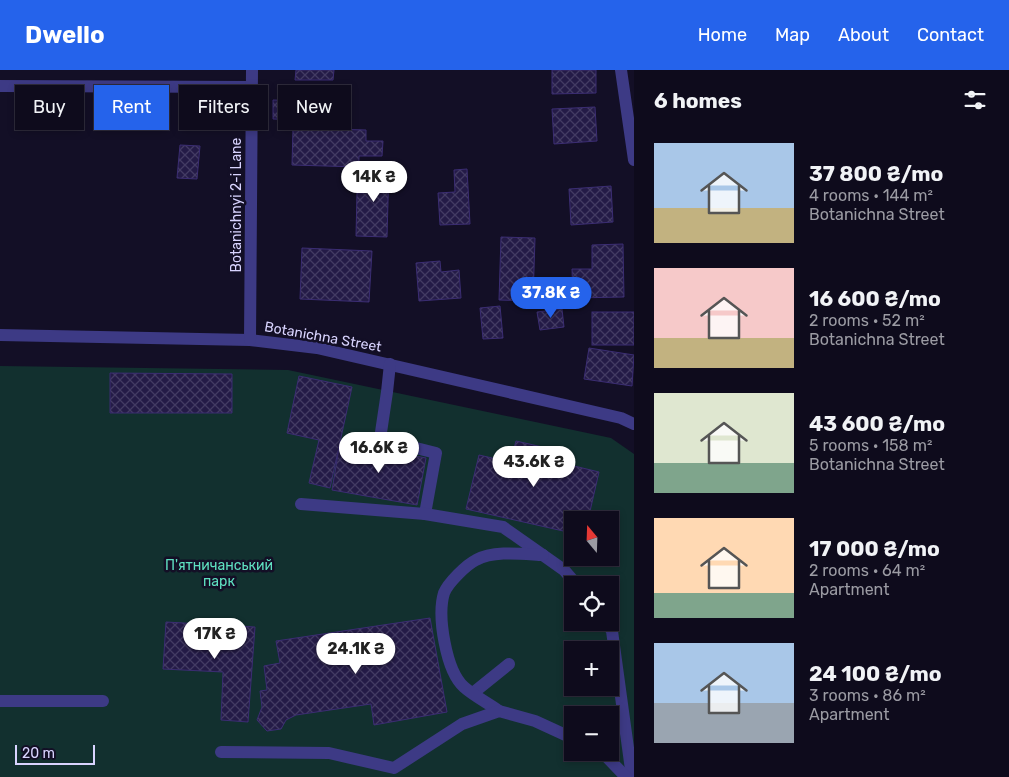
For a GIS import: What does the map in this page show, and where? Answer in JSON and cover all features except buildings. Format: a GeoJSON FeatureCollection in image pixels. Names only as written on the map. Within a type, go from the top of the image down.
{"type":"FeatureCollection","features":[{"type":"Feature","properties":{"kind":"street","name":"Botanichnyi 2-i Lane"},"geometry":{"type":"LineString","coordinates":[[252,70],[252,85]]}},
{"type":"Feature","properties":{"kind":"street"},"geometry":{"type":"LineString","coordinates":[[621,70],[634,160]]}},
{"type":"Feature","properties":{"kind":"street"},"geometry":{"type":"LineString","coordinates":[[0,86],[179,87]]}},
{"type":"Feature","properties":{"kind":"street","name":"Botanichnyi 2-i Lane"},"geometry":{"type":"LineString","coordinates":[[250,340],[252,130]]}},
{"type":"Feature","properties":{"kind":"street","name":"Botanichna Street"},"geometry":{"type":"LineString","coordinates":[[0,335],[250,340],[317,348],[622,418],[634,424]]}},
{"type":"Feature","properties":{"kind":"street"},"geometry":{"type":"LineString","coordinates":[[390,364],[380,439],[436,453],[425,514]]}},
{"type":"Feature","properties":{"kind":"street"},"geometry":{"type":"LineString","coordinates":[[301,504],[425,514],[503,527],[564,570],[569,576]]}},
{"type":"Feature","properties":{"kind":"street"},"geometry":{"type":"LineString","coordinates":[[543,555],[504,553],[476,560],[456,576],[444,593],[441,622],[446,651],[451,666],[463,687],[499,711],[535,721],[564,734]]}},
{"type":"Feature","properties":{"kind":"street"},"geometry":{"type":"LineString","coordinates":[[612,631],[632,777]]}},
{"type":"Feature","properties":{"kind":"street"},"geometry":{"type":"LineString","coordinates":[[472,693],[509,664]]}},
{"type":"Feature","properties":{"kind":"street"},"geometry":{"type":"LineString","coordinates":[[0,701],[103,701]]}},
{"type":"Feature","properties":{"kind":"street"},"geometry":{"type":"LineString","coordinates":[[222,752],[329,754],[394,772],[462,724],[499,711]]}},
{"type":"Feature","properties":{"kind":"street"},"geometry":{"type":"LineString","coordinates":[[611,761],[626,777]]}},
{"type":"Feature","properties":{"kind":"green space","name":"П'ятничанський парк"},"geometry":{"type":"Polygon","coordinates":[[[0,366],[288,370],[611,438],[634,454],[634,777],[0,777],[0,366]]]}}]}
